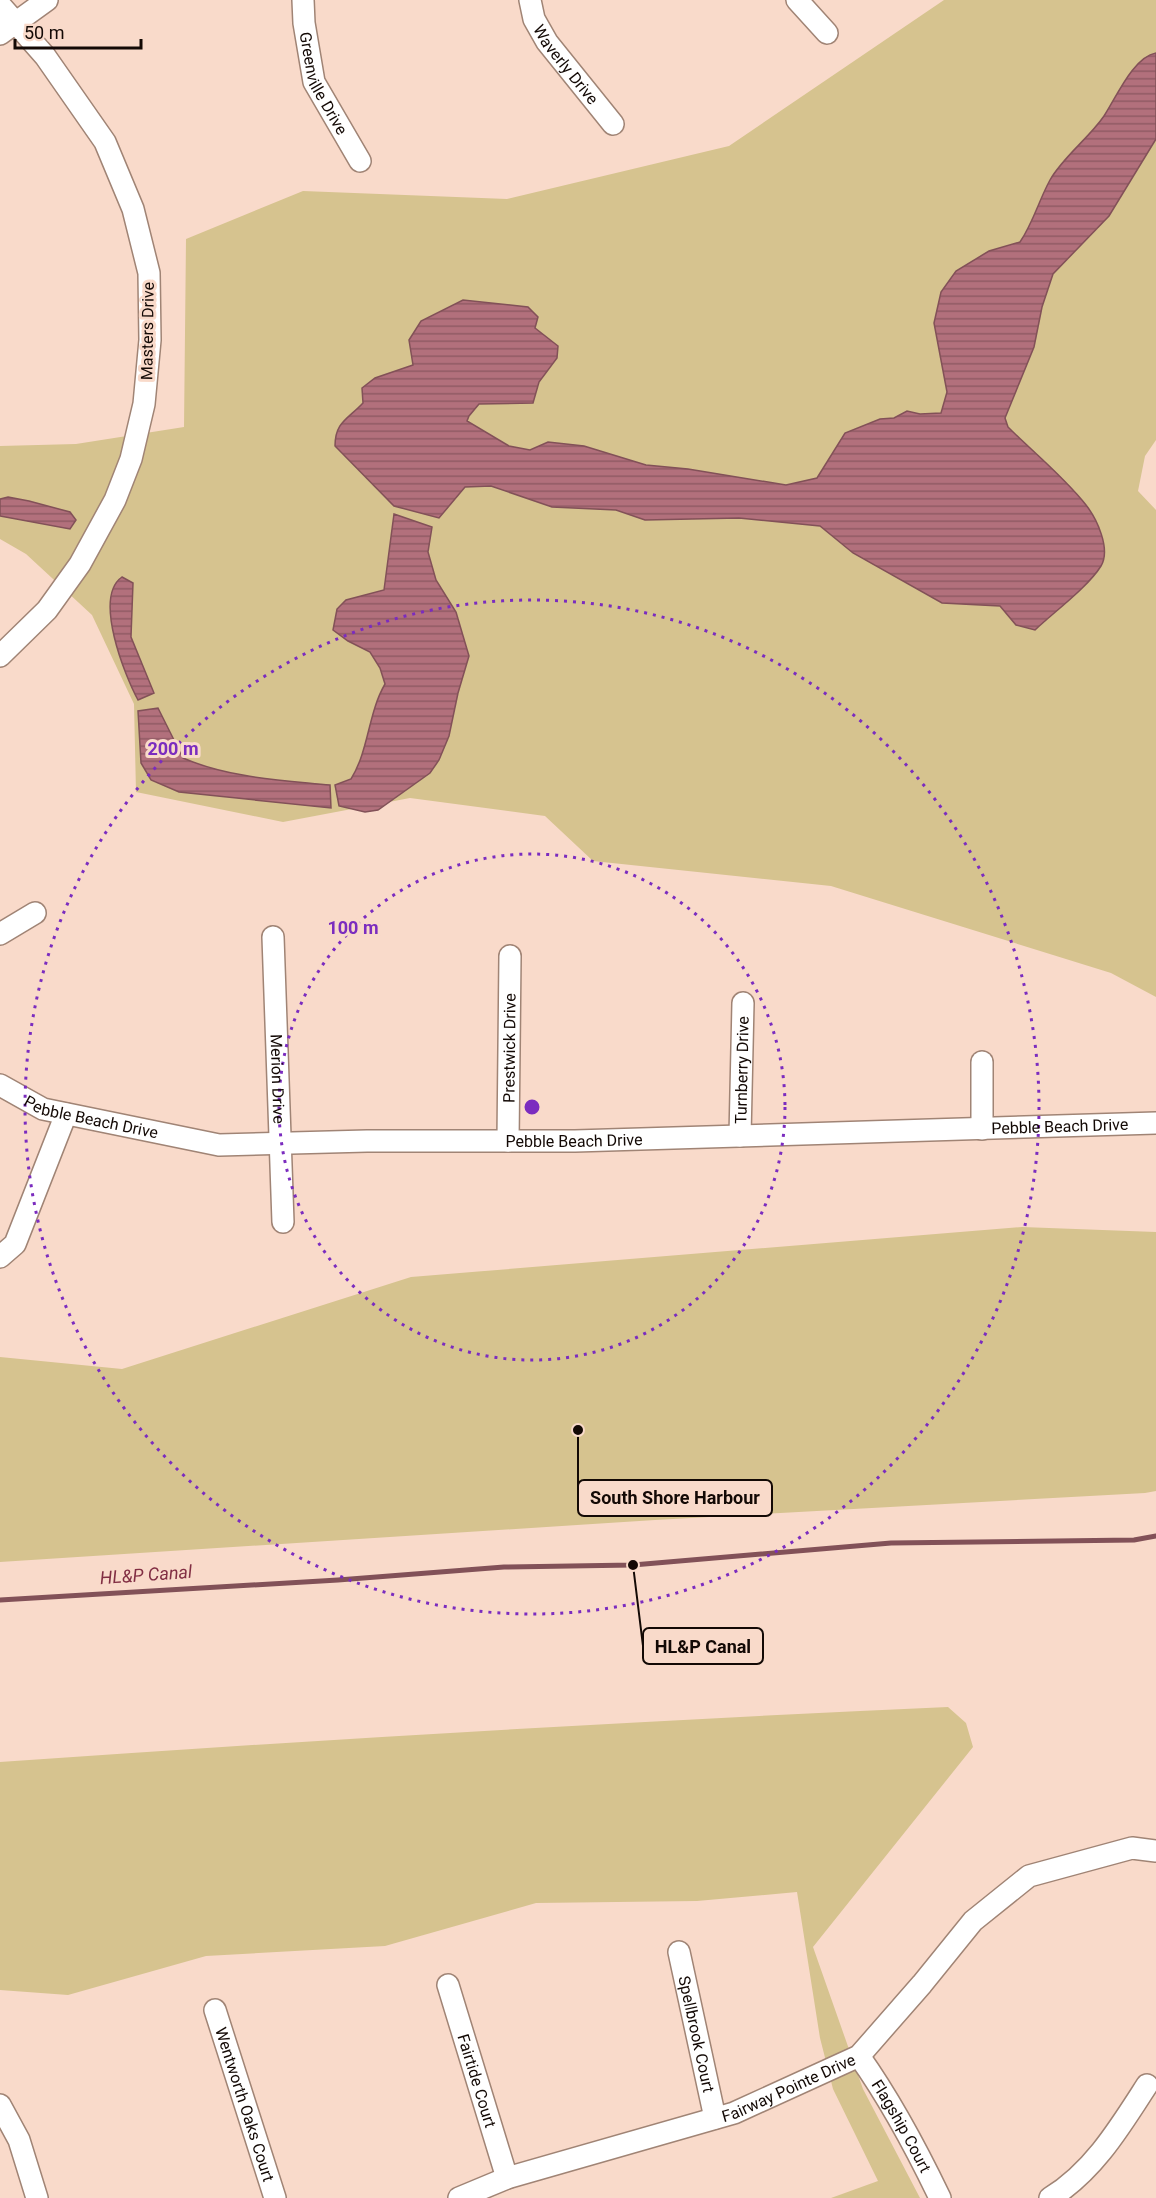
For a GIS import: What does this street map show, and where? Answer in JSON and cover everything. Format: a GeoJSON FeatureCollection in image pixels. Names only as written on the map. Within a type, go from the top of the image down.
{"type":"FeatureCollection","features":[{"type":"Feature","properties":{"kind":"street"},"geometry":{"type":"LineString","coordinates":[[8,28],[46,0]]}},
{"type":"Feature","properties":{"kind":"street","name":"Greenville Drive"},"geometry":{"type":"LineString","coordinates":[[303,0],[304,23],[314,82],[360,161]]}},
{"type":"Feature","properties":{"kind":"street","name":"Waverly Drive"},"geometry":{"type":"LineString","coordinates":[[530,0],[534,19],[547,42],[613,124]]}},
{"type":"Feature","properties":{"kind":"street"},"geometry":{"type":"LineString","coordinates":[[797,0],[826,33]]}},
{"type":"Feature","properties":{"kind":"street","name":"Masters Drive"},"geometry":{"type":"LineString","coordinates":[[0,5],[8,28],[45,56],[105,142],[133,209],[149,273],[150,340],[144,404],[131,459],[115,500],[80,564],[46,610],[0,656]]}},
{"type":"Feature","properties":{"kind":"street"},"geometry":{"type":"LineString","coordinates":[[0,934],[35,913]]}},
{"type":"Feature","properties":{"kind":"street","name":"Merion Drive"},"geometry":{"type":"LineString","coordinates":[[273,937],[284,1222]]}},
{"type":"Feature","properties":{"kind":"street","name":"Prestwick Drive"},"geometry":{"type":"LineString","coordinates":[[508,1141],[510,956]]}},
{"type":"Feature","properties":{"kind":"street","name":"Turnberry Drive"},"geometry":{"type":"LineString","coordinates":[[740,1136],[743,1003]]}},
{"type":"Feature","properties":{"kind":"street"},"geometry":{"type":"LineString","coordinates":[[982,1062],[982,1129]]}},
{"type":"Feature","properties":{"kind":"street","name":"Pebble Beach Drive"},"geometry":{"type":"LineString","coordinates":[[0,1085],[44,1109],[219,1145],[740,1136],[1156,1124]]}},
{"type":"Feature","properties":{"kind":"street"},"geometry":{"type":"LineString","coordinates":[[0,1257],[15,1244],[66,1114]]}},
{"type":"Feature","properties":{"kind":"street","name":"Fairway Pointe Drive"},"geometry":{"type":"LineString","coordinates":[[459,2198],[507,2178],[734,2113],[859,2056],[973,1921],[1029,1876],[1132,1848],[1156,1851]]}},
{"type":"Feature","properties":{"kind":"street","name":"Spellbrook Court"},"geometry":{"type":"LineString","coordinates":[[679,1952],[715,2118]]}},
{"type":"Feature","properties":{"kind":"street","name":"Fairtide Court"},"geometry":{"type":"LineString","coordinates":[[448,1985],[507,2178]]}},
{"type":"Feature","properties":{"kind":"street","name":"Wentworth Oaks Court"},"geometry":{"type":"LineString","coordinates":[[215,2010],[275,2198]]}},
{"type":"Feature","properties":{"kind":"street","name":"Flagship Court"},"geometry":{"type":"LineString","coordinates":[[859,2056],[913,2141],[940,2198]]}},
{"type":"Feature","properties":{"kind":"street"},"geometry":{"type":"LineString","coordinates":[[1050,2198],[1080,2176],[1116,2132],[1147,2085]]}},
{"type":"Feature","properties":{"kind":"street"},"geometry":{"type":"LineString","coordinates":[[1,2110],[19,2140],[37,2198]]}},
{"type":"Feature","properties":{"kind":"shaded area"},"geometry":{"type":"Polygon","coordinates":[[[944,0],[1156,0],[1156,440],[1145,456],[1138,491],[1156,510],[1156,997],[1111,973],[831,886],[593,861],[545,816],[410,798],[283,822],[136,792],[134,704],[92,615],[26,554],[0,539],[0,446],[76,444],[184,427],[186,239],[303,191],[507,199],[729,146],[944,0]]]}},
{"type":"Feature","properties":{"kind":"shaded area"},"geometry":{"type":"Polygon","coordinates":[[[1156,53],[1156,139],[1109,216],[1053,274],[1042,307],[1034,347],[1005,418],[1008,427],[1059,475],[1086,505],[1098,526],[1104,543],[1104,559],[1095,574],[1035,630],[1016,625],[1000,606],[942,603],[853,553],[820,526],[739,518],[645,520],[616,510],[552,507],[491,486],[465,487],[439,518],[394,506],[335,446],[340,426],[363,403],[362,388],[375,378],[413,365],[409,340],[421,321],[463,300],[528,307],[538,317],[535,328],[558,346],[557,358],[539,382],[533,403],[479,404],[469,416],[467,421],[509,446],[530,450],[548,442],[584,446],[646,465],[688,469],[786,485],[817,478],[845,433],[880,419],[894,418],[907,411],[920,414],[941,413],[947,392],[934,323],[941,292],[956,271],[989,251],[1020,242],[1055,172],[1098,124],[1133,70],[1148,56],[1156,53]]]}},
{"type":"Feature","properties":{"kind":"shaded area"},"geometry":{"type":"Polygon","coordinates":[[[8,497],[70,512],[76,520],[70,529],[0,516],[0,499],[8,497]]]}},
{"type":"Feature","properties":{"kind":"shaded area"},"geometry":{"type":"Polygon","coordinates":[[[394,514],[432,527],[428,552],[436,580],[456,612],[469,656],[449,736],[439,760],[430,773],[378,810],[365,812],[339,806],[335,785],[351,779],[357,768],[379,695],[385,684],[380,668],[370,652],[333,630],[337,609],[346,600],[384,590],[394,514]]]}},
{"type":"Feature","properties":{"kind":"shaded area"},"geometry":{"type":"Polygon","coordinates":[[[122,577],[133,583],[131,637],[154,693],[138,700],[120,656],[111,618],[110,601],[114,587],[122,577]]]}},
{"type":"Feature","properties":{"kind":"shaded area"},"geometry":{"type":"Polygon","coordinates":[[[158,708],[183,758],[237,774],[330,785],[331,808],[179,792],[151,780],[141,763],[138,711],[158,708]]]}},
{"type":"Feature","properties":{"kind":"shaded area"},"geometry":{"type":"Polygon","coordinates":[[[1022,1227],[1156,1232],[1156,1491],[0,1562],[0,1357],[122,1369],[411,1277],[1022,1227]]]}},
{"type":"Feature","properties":{"kind":"shaded area"},"geometry":{"type":"Polygon","coordinates":[[[948,1707],[966,1723],[973,1747],[813,1947],[863,2089],[920,2198],[831,2198],[878,2181],[833,2089],[820,2038],[797,1892],[697,1901],[536,1903],[385,1946],[206,1956],[68,1995],[0,1990],[0,1762],[711,1718],[948,1707]]]}},
{"type":"Feature","properties":{"kind":"waterway","name":"HL&P Canal"},"geometry":{"type":"LineString","coordinates":[[0,1600],[338,1580],[504,1567],[633,1565],[891,1543],[1134,1540],[1156,1536]]}},
{"type":"Feature","properties":{"kind":"place","name":"South Shore Harbour"},"geometry":{"type":"Point","coordinates":[578,1430]}},
{"type":"Feature","properties":{"kind":"place","name":"HL&P Canal"},"geometry":{"type":"Point","coordinates":[633,1565]}}]}
